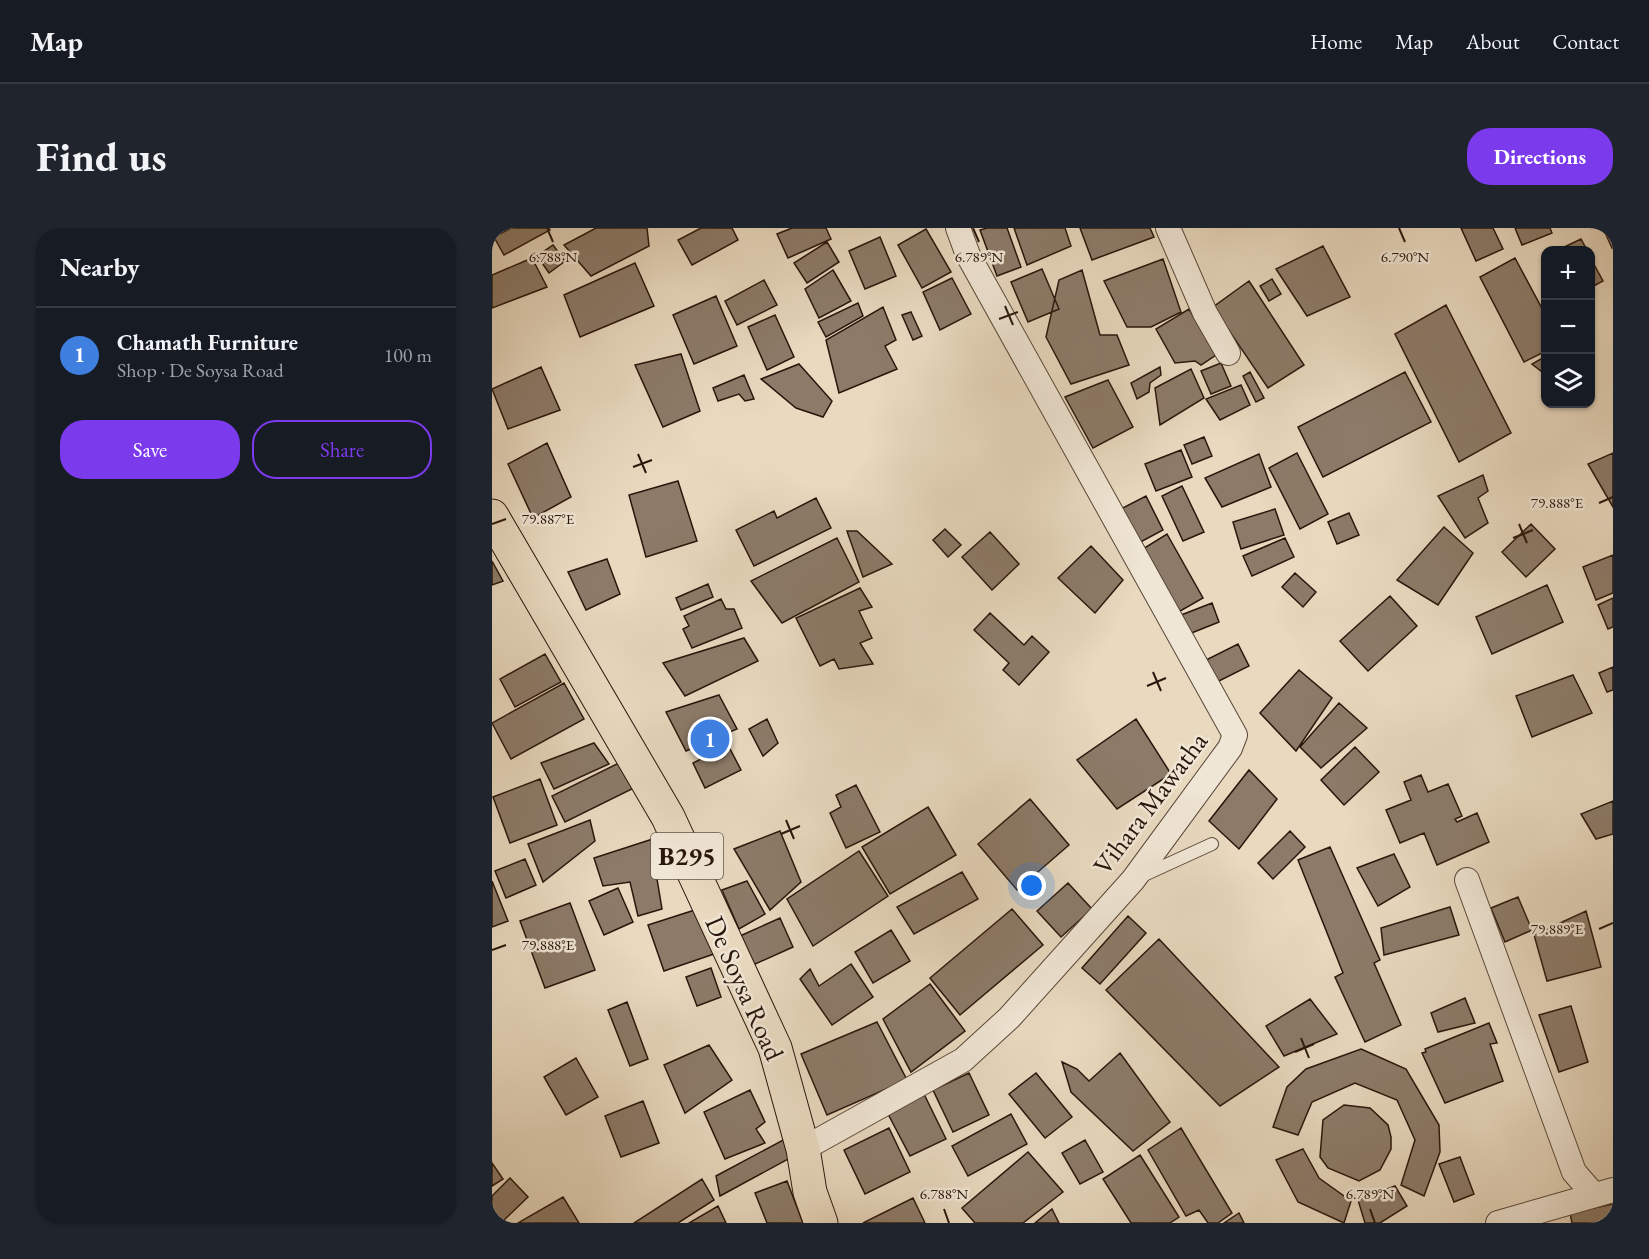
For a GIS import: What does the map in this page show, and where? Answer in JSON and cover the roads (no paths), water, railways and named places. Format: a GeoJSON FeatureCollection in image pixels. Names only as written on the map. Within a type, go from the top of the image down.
{"type":"FeatureCollection","features":[{"type":"Feature","properties":{"kind":"main road","name":"De Soysa Road"},"geometry":{"type":"LineString","coordinates":[[492,516],[668,817],[775,1048],[803,1149],[810,1192],[822,1223]]}},
{"type":"Feature","properties":{"kind":"street","name":"Vihara Mawatha"},"geometry":{"type":"LineString","coordinates":[[803,1149],[963,1060],[1009,1018],[1133,880],[1230,748],[1235,735],[968,255],[958,228]]}},
{"type":"Feature","properties":{"kind":"street"},"geometry":{"type":"LineString","coordinates":[[1168,228],[1205,313],[1228,353]]}},
{"type":"Feature","properties":{"kind":"street"},"geometry":{"type":"LineString","coordinates":[[1467,880],[1574,1172],[1603,1192]]}},
{"type":"Feature","properties":{"kind":"street"},"geometry":{"type":"LineString","coordinates":[[1498,1223],[1603,1192]]}},
{"type":"Feature","properties":{"kind":"lane"},"geometry":{"type":"LineString","coordinates":[[1133,880],[1212,844]]}},
{"type":"Feature","properties":{"kind":"place","name":"Chamath Furniture"},"geometry":{"type":"Point","coordinates":[710,739]}}]}
